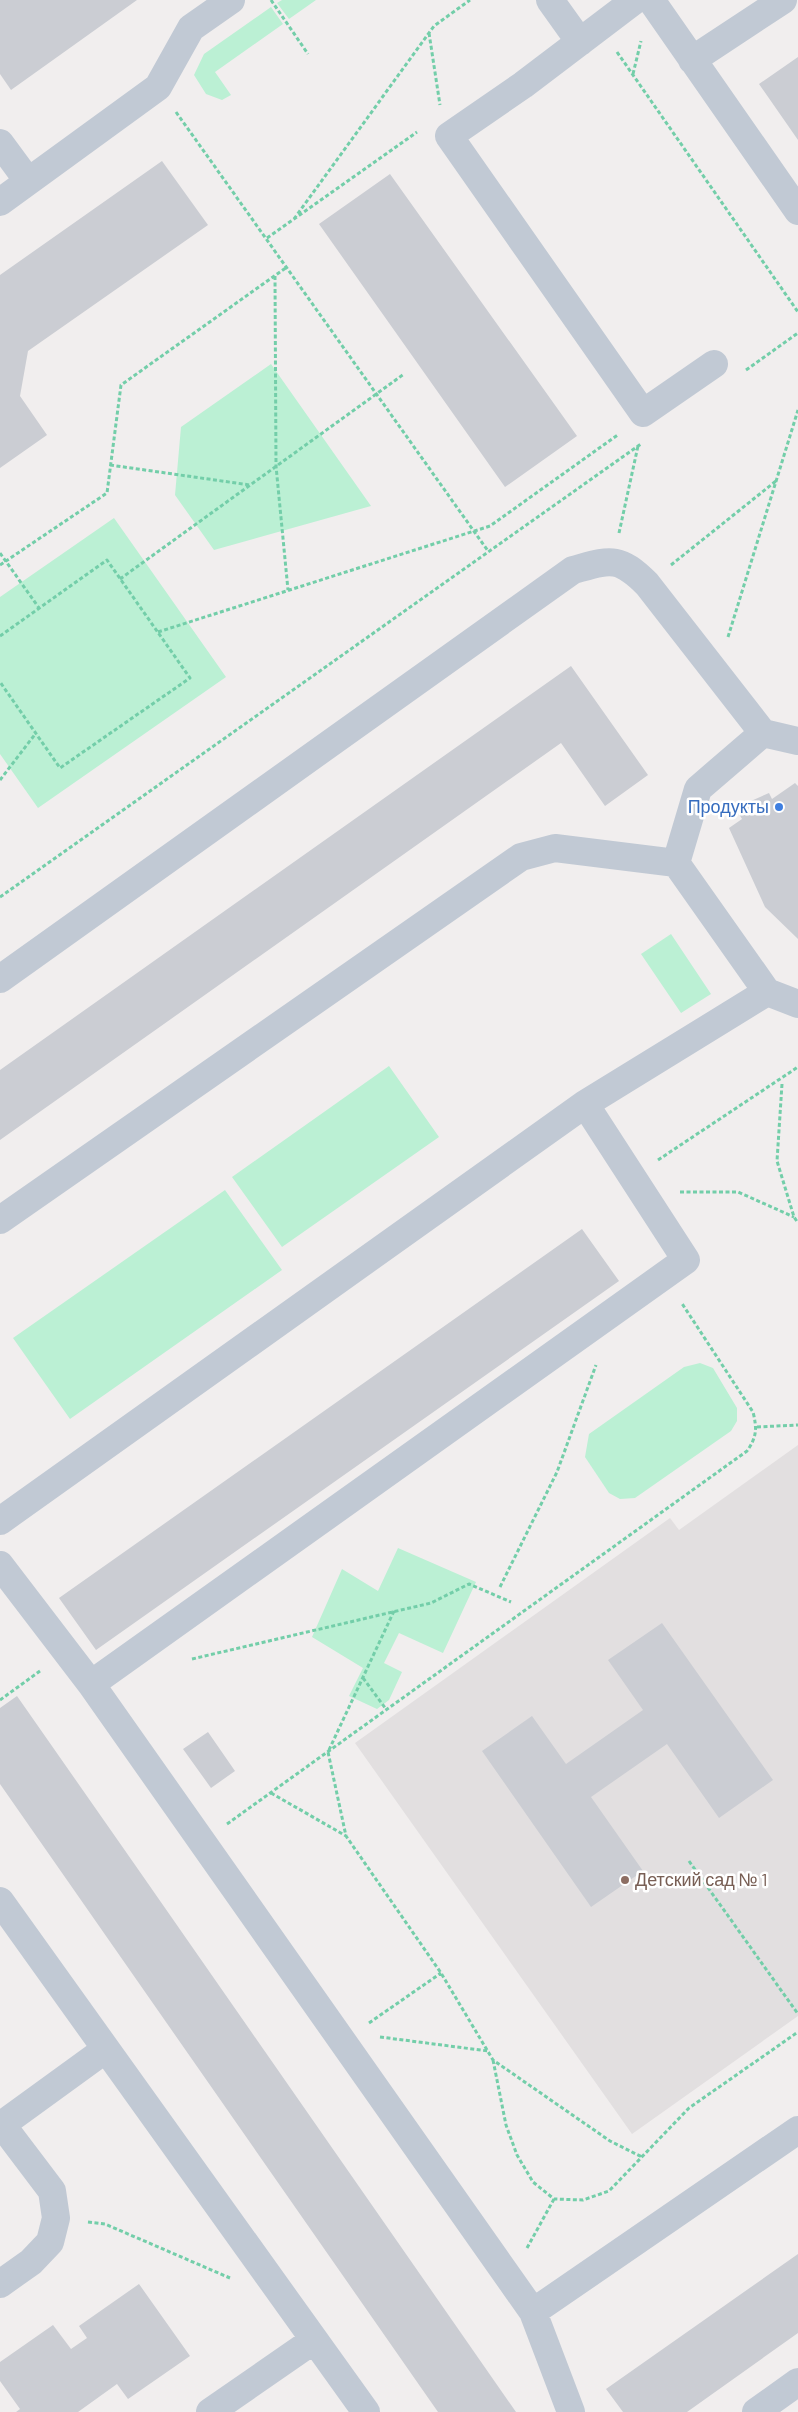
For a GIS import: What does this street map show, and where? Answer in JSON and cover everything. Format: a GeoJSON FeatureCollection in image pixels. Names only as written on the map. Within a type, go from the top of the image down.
{"type":"FeatureCollection","features":[{"type":"Feature","properties":{"kind":"lane"},"geometry":{"type":"LineString","coordinates":[[0,202],[158,88],[192,28],[231,0]]}},
{"type":"Feature","properties":{"kind":"lane"},"geometry":{"type":"LineString","coordinates":[[550,0],[590,34]]}},
{"type":"Feature","properties":{"kind":"lane"},"geometry":{"type":"LineString","coordinates":[[635,0],[523,85],[445,125],[643,412],[714,364]]}},
{"type":"Feature","properties":{"kind":"lane"},"geometry":{"type":"LineString","coordinates":[[651,0],[798,211]]}},
{"type":"Feature","properties":{"kind":"lane"},"geometry":{"type":"LineString","coordinates":[[692,60],[783,0]]}},
{"type":"Feature","properties":{"kind":"lane"},"geometry":{"type":"LineString","coordinates":[[0,143],[28,181]]}},
{"type":"Feature","properties":{"kind":"lane"},"geometry":{"type":"LineString","coordinates":[[0,979],[574,570],[607,561],[631,567],[647,584],[763,733],[798,741]]}},
{"type":"Feature","properties":{"kind":"lane"},"geometry":{"type":"LineString","coordinates":[[676,863],[698,789],[763,733]]}},
{"type":"Feature","properties":{"kind":"lane"},"geometry":{"type":"LineString","coordinates":[[0,1220],[521,857],[555,848],[676,863],[767,992],[798,1004]]}},
{"type":"Feature","properties":{"kind":"lane"},"geometry":{"type":"LineString","coordinates":[[0,1521],[585,1104],[767,992]]}},
{"type":"Feature","properties":{"kind":"lane"},"geometry":{"type":"LineString","coordinates":[[91,1684],[686,1260],[585,1104]]}},
{"type":"Feature","properties":{"kind":"lane"},"geometry":{"type":"LineString","coordinates":[[0,1565],[91,1684],[202,1841],[349,2038],[533,2312],[571,2412]]}},
{"type":"Feature","properties":{"kind":"lane"},"geometry":{"type":"LineString","coordinates":[[0,1901],[366,2412]]}},
{"type":"Feature","properties":{"kind":"lane"},"geometry":{"type":"LineString","coordinates":[[0,2284],[31,2262],[50,2242],[56,2218],[52,2191],[1,2126],[106,2049]]}},
{"type":"Feature","properties":{"kind":"lane"},"geometry":{"type":"LineString","coordinates":[[533,2312],[798,2130]]}},
{"type":"Feature","properties":{"kind":"lane"},"geometry":{"type":"LineString","coordinates":[[222,2409],[314,2340]]}},
{"type":"Feature","properties":{"kind":"lane"},"geometry":{"type":"LineString","coordinates":[[756,2412],[798,2382]]}},
{"type":"Feature","properties":{"kind":"path"},"geometry":{"type":"LineString","coordinates":[[271,0],[308,54]]}},
{"type":"Feature","properties":{"kind":"path"},"geometry":{"type":"LineString","coordinates":[[294,219],[434,26],[470,0]]}},
{"type":"Feature","properties":{"kind":"path"},"geometry":{"type":"LineString","coordinates":[[267,238],[294,219],[445,125],[429,33]]}},
{"type":"Feature","properties":{"kind":"path"},"geometry":{"type":"LineString","coordinates":[[590,34],[798,312]]}},
{"type":"Feature","properties":{"kind":"path"},"geometry":{"type":"LineString","coordinates":[[158,88],[267,238],[488,551]]}},
{"type":"Feature","properties":{"kind":"path"},"geometry":{"type":"LineString","coordinates":[[0,565],[106,493],[121,386],[287,267]]}},
{"type":"Feature","properties":{"kind":"path"},"geometry":{"type":"LineString","coordinates":[[275,276],[276,466],[288,590]]}},
{"type":"Feature","properties":{"kind":"path"},"geometry":{"type":"LineString","coordinates":[[120,579],[404,374]]}},
{"type":"Feature","properties":{"kind":"path"},"geometry":{"type":"LineString","coordinates":[[716,674],[798,410]]}},
{"type":"Feature","properties":{"kind":"path"},"geometry":{"type":"LineString","coordinates":[[158,632],[490,526],[626,428]]}},
{"type":"Feature","properties":{"kind":"path"},"geometry":{"type":"LineString","coordinates":[[607,561],[620,530],[638,446],[635,441]]}},
{"type":"Feature","properties":{"kind":"path"},"geometry":{"type":"LineString","coordinates":[[0,897],[638,446]]}},
{"type":"Feature","properties":{"kind":"path"},"geometry":{"type":"LineString","coordinates":[[110,465],[250,485]]}},
{"type":"Feature","properties":{"kind":"path"},"geometry":{"type":"LineString","coordinates":[[647,584],[776,480]]}},
{"type":"Feature","properties":{"kind":"path"},"geometry":{"type":"LineString","coordinates":[[0,553],[39,608]]}},
{"type":"Feature","properties":{"kind":"path"},"geometry":{"type":"LineString","coordinates":[[0,636],[107,560],[190,678],[60,768],[0,682]]}},
{"type":"Feature","properties":{"kind":"path"},"geometry":{"type":"LineString","coordinates":[[0,780],[36,732]]}},
{"type":"Feature","properties":{"kind":"path"},"geometry":{"type":"LineString","coordinates":[[638,1185],[798,1066]]}},
{"type":"Feature","properties":{"kind":"path"},"geometry":{"type":"LineString","coordinates":[[782,1084],[777,1161],[794,1217],[798,1223]]}},
{"type":"Feature","properties":{"kind":"path"},"geometry":{"type":"LineString","coordinates":[[638,1185],[738,1192],[794,1217]]}},
{"type":"Feature","properties":{"kind":"path"},"geometry":{"type":"LineString","coordinates":[[202,1841],[747,1450],[754,1440],[757,1427],[753,1412],[664,1276]]}},
{"type":"Feature","properties":{"kind":"path"},"geometry":{"type":"LineString","coordinates":[[500,1587],[557,1472],[598,1359]]}},
{"type":"Feature","properties":{"kind":"path"},"geometry":{"type":"LineString","coordinates":[[757,1427],[798,1425]]}},
{"type":"Feature","properties":{"kind":"path"},"geometry":{"type":"LineString","coordinates":[[192,1659],[431,1603],[470,1584],[511,1602]]}},
{"type":"Feature","properties":{"kind":"path"},"geometry":{"type":"LineString","coordinates":[[394,1611],[328,1752],[346,1836],[441,1973],[493,2060],[506,2125],[517,2155],[533,2182],[554,2199],[583,2200],[609,2190],[689,2108],[798,2032]]}},
{"type":"Feature","properties":{"kind":"path"},"geometry":{"type":"LineString","coordinates":[[0,1700],[67,1653]]}},
{"type":"Feature","properties":{"kind":"path"},"geometry":{"type":"LineString","coordinates":[[363,1677],[386,1710]]}},
{"type":"Feature","properties":{"kind":"path"},"geometry":{"type":"LineString","coordinates":[[271,1793],[346,1836]]}},
{"type":"Feature","properties":{"kind":"path"},"geometry":{"type":"LineString","coordinates":[[689,1862],[798,2014]]}},
{"type":"Feature","properties":{"kind":"path"},"geometry":{"type":"LineString","coordinates":[[349,2038],[441,1973]]}},
{"type":"Feature","properties":{"kind":"path"},"geometry":{"type":"LineString","coordinates":[[349,2038],[488,2051]]}},
{"type":"Feature","properties":{"kind":"path"},"geometry":{"type":"LineString","coordinates":[[493,2060],[610,2141],[642,2156]]}},
{"type":"Feature","properties":{"kind":"path"},"geometry":{"type":"LineString","coordinates":[[509,2278],[554,2199]]}},
{"type":"Feature","properties":{"kind":"path"},"geometry":{"type":"LineString","coordinates":[[56,2218],[105,2224],[233,2280]]}},
{"type":"Feature","properties":{"kind":"shaded area","name":"Детский сад № 1"},"geometry":{"type":"Polygon","coordinates":[[[798,1445],[798,2016],[632,2134],[355,1743],[670,1518],[679,1530],[798,1445]]]}},
{"type":"Feature","properties":{"kind":"green space"},"geometry":{"type":"Polygon","coordinates":[[[282,0],[316,0],[289,19],[277,3],[282,0]]]}},
{"type":"Feature","properties":{"kind":"green space"},"geometry":{"type":"Polygon","coordinates":[[[271,7],[283,24],[215,72],[231,95],[222,100],[206,94],[194,75],[204,54],[271,7]]]}},
{"type":"Feature","properties":{"kind":"green space"},"geometry":{"type":"Polygon","coordinates":[[[271,364],[371,506],[214,550],[175,495],[181,427],[271,364]]]}},
{"type":"Feature","properties":{"kind":"green space"},"geometry":{"type":"Polygon","coordinates":[[[114,518],[226,677],[38,808],[0,754],[0,597],[114,518]]]}},
{"type":"Feature","properties":{"kind":"green space"},"geometry":{"type":"Polygon","coordinates":[[[671,934],[711,994],[681,1013],[641,954],[671,934]]]}},
{"type":"Feature","properties":{"kind":"green space"},"geometry":{"type":"Polygon","coordinates":[[[389,1066],[439,1137],[282,1247],[232,1177],[389,1066]]]}},
{"type":"Feature","properties":{"kind":"green space"},"geometry":{"type":"Polygon","coordinates":[[[225,1190],[282,1270],[70,1419],[13,1338],[225,1190]]]}},
{"type":"Feature","properties":{"kind":"green space"},"geometry":{"type":"Polygon","coordinates":[[[700,1363],[713,1368],[737,1408],[737,1421],[731,1431],[635,1498],[620,1499],[609,1493],[585,1457],[589,1434],[684,1367],[700,1363]]]}},
{"type":"Feature","properties":{"kind":"green space"},"geometry":{"type":"Polygon","coordinates":[[[398,1548],[476,1582],[443,1653],[399,1633],[384,1663],[402,1672],[389,1700],[377,1709],[349,1696],[363,1668],[312,1637],[342,1569],[378,1591],[398,1548]]]}},
{"type":"Feature","properties":{"kind":"building"},"geometry":{"type":"Polygon","coordinates":[[[0,0],[137,0],[11,90],[0,74],[0,0]]]}},
{"type":"Feature","properties":{"kind":"building"},"geometry":{"type":"Polygon","coordinates":[[[798,57],[798,140],[759,84],[798,57]]]}},
{"type":"Feature","properties":{"kind":"building"},"geometry":{"type":"Polygon","coordinates":[[[162,161],[208,225],[28,351],[20,396],[47,435],[0,468],[0,275],[162,161]]]}},
{"type":"Feature","properties":{"kind":"building"},"geometry":{"type":"Polygon","coordinates":[[[390,174],[577,436],[505,487],[319,224],[390,174]]]}},
{"type":"Feature","properties":{"kind":"building"},"geometry":{"type":"Polygon","coordinates":[[[571,666],[648,775],[605,806],[561,743],[0,1140],[0,1070],[571,666]]]}},
{"type":"Feature","properties":{"kind":"building"},"geometry":{"type":"Polygon","coordinates":[[[795,783],[798,786],[798,939],[765,907],[729,828],[742,819],[739,814],[751,801],[769,793],[772,799],[795,783]]]}},
{"type":"Feature","properties":{"kind":"building"},"geometry":{"type":"Polygon","coordinates":[[[582,1229],[619,1281],[96,1650],[59,1598],[582,1229]]]}},
{"type":"Feature","properties":{"kind":"building"},"geometry":{"type":"Polygon","coordinates":[[[662,1623],[773,1780],[719,1818],[667,1744],[591,1797],[643,1871],[591,1907],[482,1751],[532,1716],[566,1764],[643,1710],[608,1660],[662,1623]]]}},
{"type":"Feature","properties":{"kind":"building"},"geometry":{"type":"Polygon","coordinates":[[[17,1696],[516,2412],[438,2412],[0,1784],[0,1708],[17,1696]]]}},
{"type":"Feature","properties":{"kind":"building"},"geometry":{"type":"Polygon","coordinates":[[[208,1732],[235,1771],[211,1788],[183,1749],[208,1732]]]}},
{"type":"Feature","properties":{"kind":"building"},"geometry":{"type":"Polygon","coordinates":[[[798,2254],[798,2333],[687,2412],[623,2412],[606,2389],[798,2254]]]}},
{"type":"Feature","properties":{"kind":"building"},"geometry":{"type":"Polygon","coordinates":[[[139,2284],[190,2356],[128,2399],[117,2384],[78,2412],[16,2412],[20,2409],[0,2381],[0,2362],[53,2325],[71,2349],[87,2338],[79,2326],[139,2284]]]}},
{"type":"Feature","properties":{"kind":"place","name":"Продукты"},"geometry":{"type":"Point","coordinates":[779,807]}},
{"type":"Feature","properties":{"kind":"place","name":"Детский сад № 1"},"geometry":{"type":"Point","coordinates":[625,1880]}}]}
